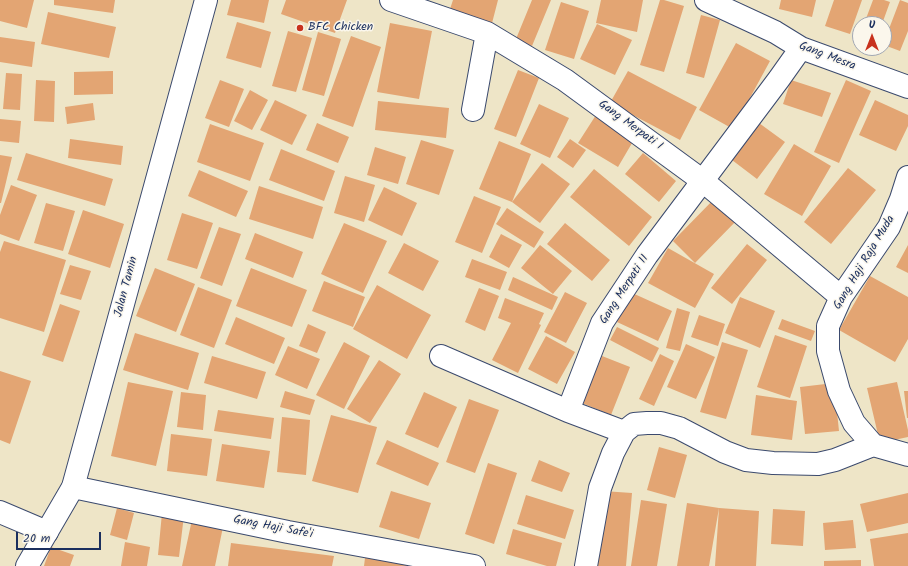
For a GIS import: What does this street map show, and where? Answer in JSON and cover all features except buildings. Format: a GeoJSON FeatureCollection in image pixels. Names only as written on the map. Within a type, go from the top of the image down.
{"type":"FeatureCollection","features":[{"type":"Feature","properties":{"kind":"street","name":"Jalan Tamin"},"geometry":{"type":"LineString","coordinates":[[27,566],[73,487],[206,0]]}},
{"type":"Feature","properties":{"kind":"street","name":"Gang Merpati I"},"geometry":{"type":"LineString","coordinates":[[391,0],[487,33],[565,80],[703,181],[841,297]]}},
{"type":"Feature","properties":{"kind":"street","name":"Gang Mesra"},"geometry":{"type":"LineString","coordinates":[[706,0],[775,32],[801,48],[908,87]]}},
{"type":"Feature","properties":{"kind":"street"},"geometry":{"type":"LineString","coordinates":[[473,110],[487,33]]}},
{"type":"Feature","properties":{"kind":"street","name":"Gang Merpati II"},"geometry":{"type":"LineString","coordinates":[[568,411],[602,324],[647,255],[801,48]]}},
{"type":"Feature","properties":{"kind":"street","name":"Gang Haji Raja Muda"},"geometry":{"type":"LineString","coordinates":[[874,445],[854,424],[839,391],[828,351],[828,326],[841,297],[889,227],[901,199],[908,177]]}},
{"type":"Feature","properties":{"kind":"street"},"geometry":{"type":"LineString","coordinates":[[441,356],[568,411],[624,432]]}},
{"type":"Feature","properties":{"kind":"street"},"geometry":{"type":"LineString","coordinates":[[586,566],[600,488],[624,432],[634,424],[661,423],[679,428],[725,452],[746,460],[773,463],[818,464],[835,460],[874,445],[908,455]]}},
{"type":"Feature","properties":{"kind":"street","name":"Gang Haji Safe'i"},"geometry":{"type":"LineString","coordinates":[[73,487],[288,532],[474,566]]}},
{"type":"Feature","properties":{"kind":"street"},"geometry":{"type":"LineString","coordinates":[[0,512],[47,532]]}},
{"type":"Feature","properties":{"kind":"place","name":"BFC Chicken"},"geometry":{"type":"Point","coordinates":[300,28]}}]}
